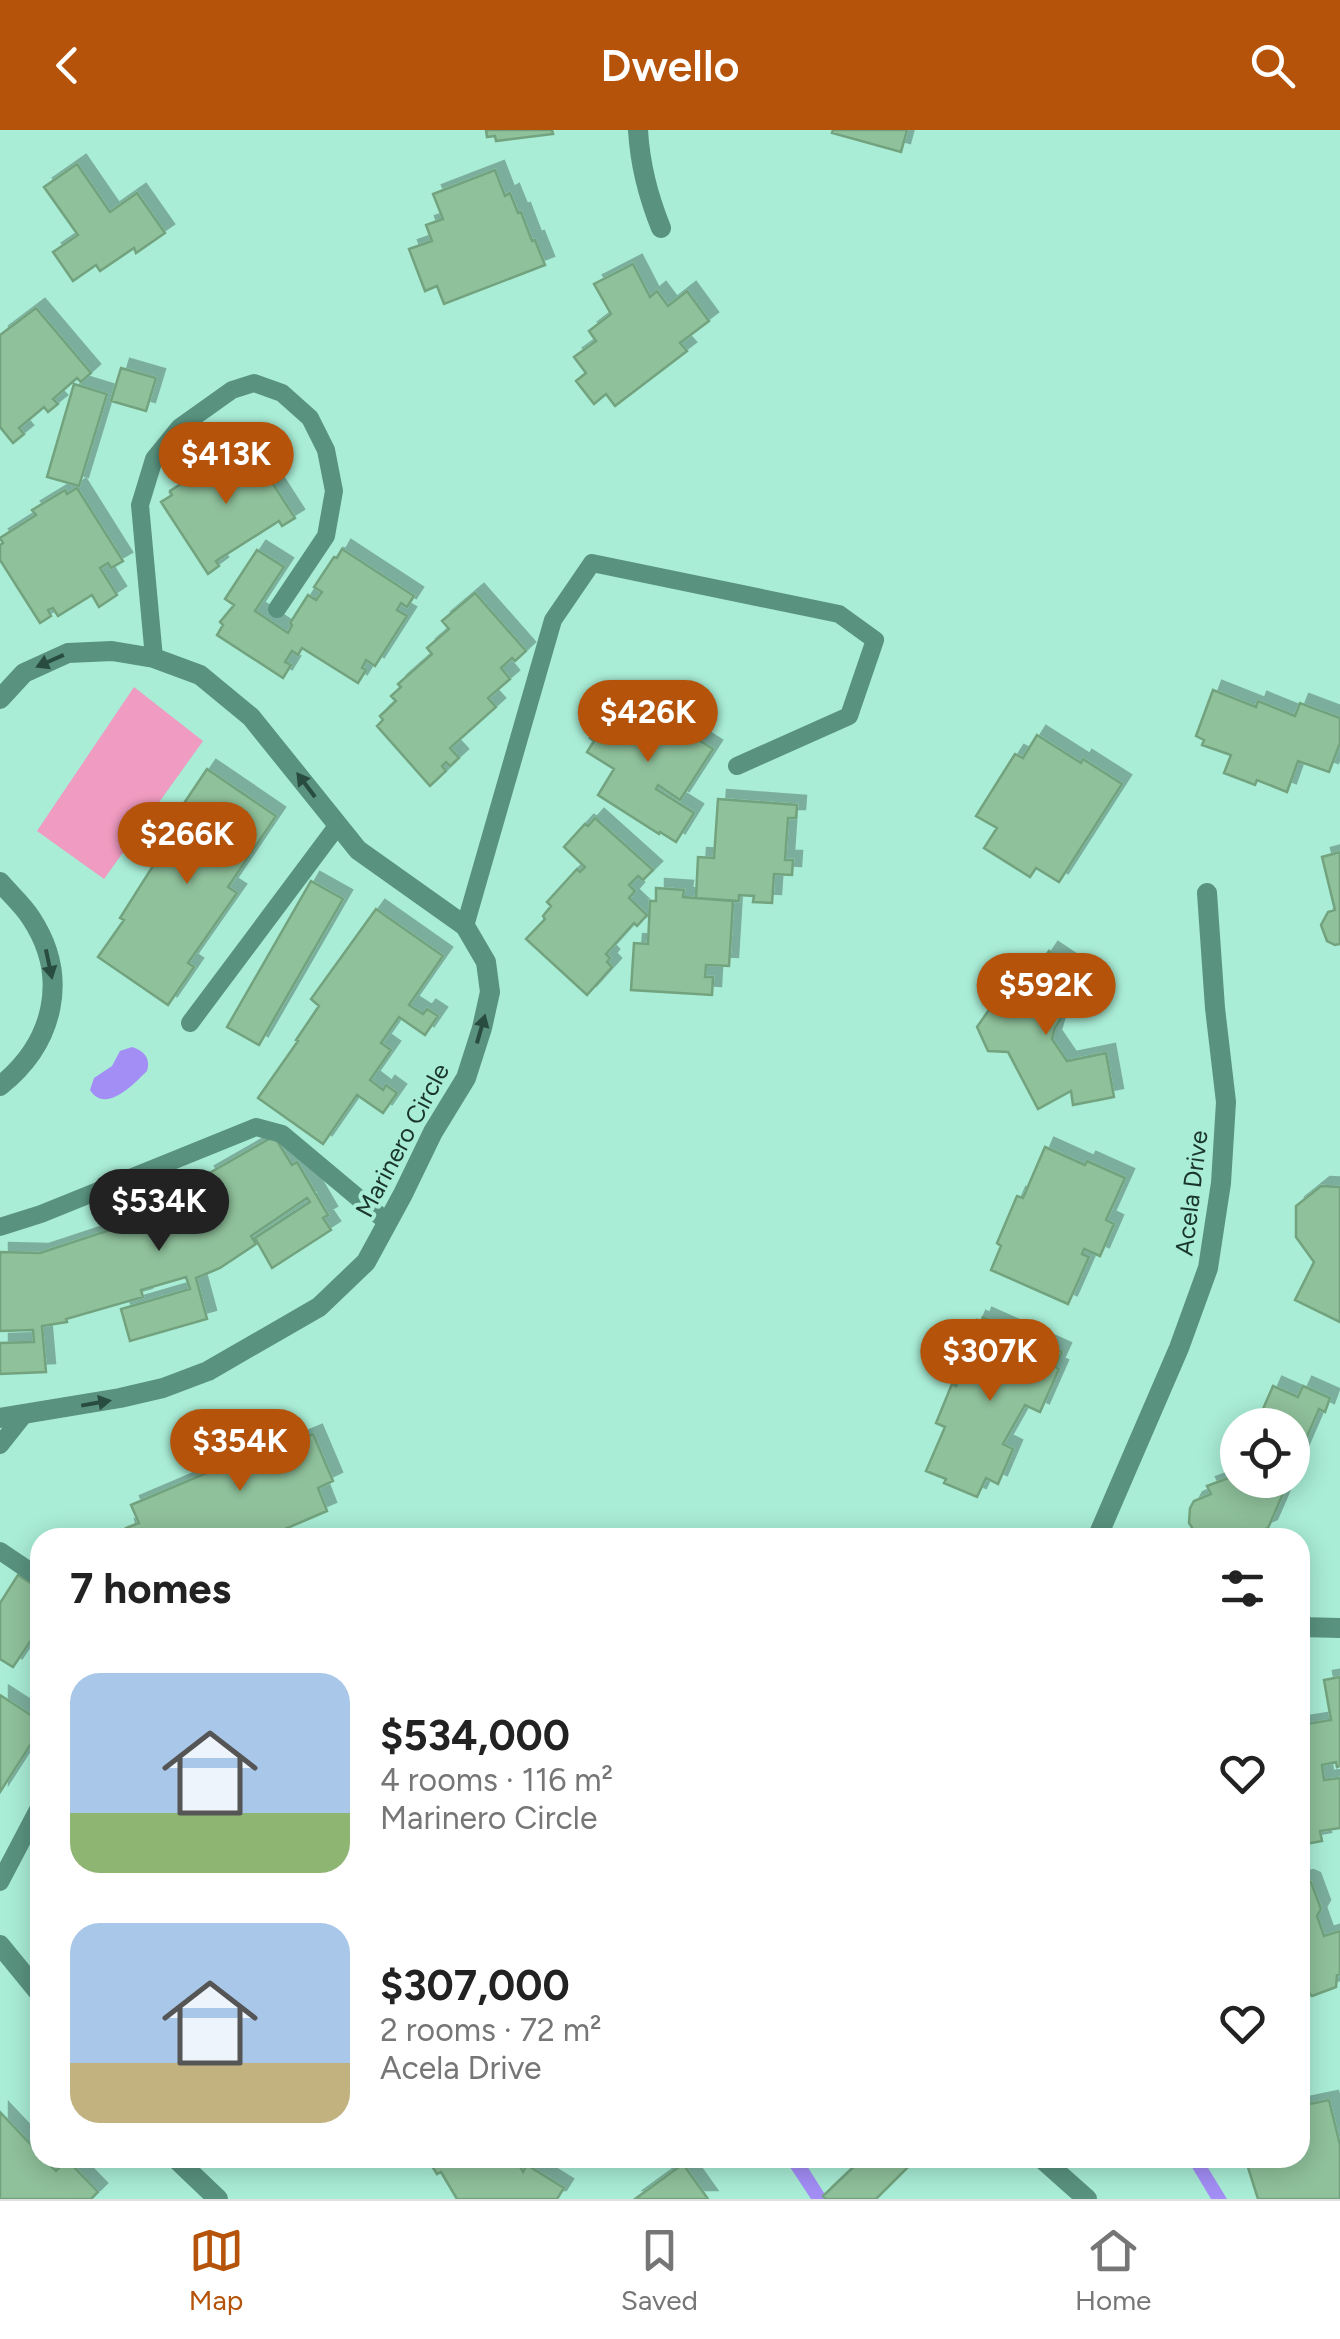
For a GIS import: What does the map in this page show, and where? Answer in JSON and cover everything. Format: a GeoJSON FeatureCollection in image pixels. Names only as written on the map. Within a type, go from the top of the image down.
{"type":"FeatureCollection","features":[{"type":"Feature","properties":{"kind":"street"},"geometry":{"type":"LineString","coordinates":[[638,130],[639,158],[661,228]]}},
{"type":"Feature","properties":{"kind":"street","name":"Marinero Circle"},"geometry":{"type":"LineString","coordinates":[[0,699],[24,673],[68,654],[112,651],[154,658],[200,675],[251,717],[358,850],[465,926],[486,962],[490,992],[466,1078],[433,1132],[366,1262],[318,1307],[208,1371],[163,1388],[0,1418]]}},
{"type":"Feature","properties":{"kind":"street"},"geometry":{"type":"LineString","coordinates":[[0,882],[31,918],[47,950],[54,987],[48,1022],[34,1052],[0,1086]]}},
{"type":"Feature","properties":{"kind":"street","name":"Acela Drive"},"geometry":{"type":"LineString","coordinates":[[1101,1528],[1179,1348],[1208,1268],[1221,1183],[1226,1102],[1207,893]]}},
{"type":"Feature","properties":{"kind":"street"},"geometry":{"type":"LineString","coordinates":[[1310,1627],[1340,1628]]}},
{"type":"Feature","properties":{"kind":"street"},"geometry":{"type":"LineString","coordinates":[[0,1945],[30,1982]]}},
{"type":"Feature","properties":{"kind":"street"},"geometry":{"type":"LineString","coordinates":[[185,2168],[218,2199]]}},
{"type":"Feature","properties":{"kind":"street"},"geometry":{"type":"LineString","coordinates":[[1053,2168],[1086,2199]]}},
{"type":"Feature","properties":{"kind":"lane"},"geometry":{"type":"LineString","coordinates":[[154,658],[140,505],[154,459],[180,427],[232,390],[254,383],[282,393],[310,418],[326,450],[334,491],[326,536],[277,609]]}},
{"type":"Feature","properties":{"kind":"lane"},"geometry":{"type":"LineString","coordinates":[[465,926],[552,620],[592,563],[839,614],[874,640],[849,716],[737,766]]}},
{"type":"Feature","properties":{"kind":"lane"},"geometry":{"type":"LineString","coordinates":[[190,1023],[338,826]]}},
{"type":"Feature","properties":{"kind":"lane"},"geometry":{"type":"LineString","coordinates":[[0,1227],[256,1127],[282,1134],[387,1222]]}},
{"type":"Feature","properties":{"kind":"lane"},"geometry":{"type":"LineString","coordinates":[[0,1445],[22,1416]]}},
{"type":"Feature","properties":{"kind":"lane"},"geometry":{"type":"LineString","coordinates":[[0,1551],[30,1571]]}},
{"type":"Feature","properties":{"kind":"lane"},"geometry":{"type":"LineString","coordinates":[[0,1882],[30,1825]]}},
{"type":"Feature","properties":{"kind":"shaded area"},"geometry":{"type":"Polygon","coordinates":[[[134,687],[203,741],[104,879],[37,831],[134,687]]]}},
{"type":"Feature","properties":{"kind":"shaded area"},"geometry":{"type":"Polygon","coordinates":[[[132,1047],[146,1056],[147,1071],[119,1095],[96,1097],[90,1090],[94,1078],[112,1066],[120,1051],[132,1047]]]}},
{"type":"Feature","properties":{"kind":"shaded area"},"geometry":{"type":"Polygon","coordinates":[[[791,2168],[808,2168],[825,2199],[811,2199],[791,2168]]]}},
{"type":"Feature","properties":{"kind":"shaded area"},"geometry":{"type":"Polygon","coordinates":[[[1192,2168],[1208,2168],[1227,2199],[1211,2199],[1192,2168]]]}},
{"type":"Feature","properties":{"kind":"building"},"geometry":{"type":"Polygon","coordinates":[[[486,130],[552,130],[553,134],[496,141],[495,136],[487,137],[486,130]]]}},
{"type":"Feature","properties":{"kind":"building"},"geometry":{"type":"Polygon","coordinates":[[[907,130],[901,152],[832,133],[907,130]]]}},
{"type":"Feature","properties":{"kind":"building"},"geometry":{"type":"Polygon","coordinates":[[[77,164],[110,212],[137,193],[165,233],[136,253],[134,248],[100,271],[96,265],[73,281],[53,252],[78,235],[44,187],[77,164]]]}},
{"type":"Feature","properties":{"kind":"building"},"geometry":{"type":"Polygon","coordinates":[[[495,170],[505,196],[510,193],[518,213],[521,212],[545,265],[444,304],[437,286],[425,291],[409,249],[432,241],[426,225],[443,219],[433,194],[495,170]]]}},
{"type":"Feature","properties":{"kind":"building"},"geometry":{"type":"Polygon","coordinates":[[[633,264],[650,297],[657,291],[668,306],[687,291],[709,321],[680,343],[687,351],[615,406],[606,394],[594,404],[576,381],[586,373],[574,357],[596,341],[589,331],[611,314],[594,284],[633,264]]]}},
{"type":"Feature","properties":{"kind":"building"},"geometry":{"type":"Polygon","coordinates":[[[36,308],[91,373],[81,382],[77,378],[53,399],[58,404],[48,412],[44,407],[19,428],[24,434],[13,443],[0,427],[0,335],[36,308]]]}},
{"type":"Feature","properties":{"kind":"building"},"geometry":{"type":"Polygon","coordinates":[[[121,368],[156,378],[146,411],[111,401],[121,368]]]}},
{"type":"Feature","properties":{"kind":"building"},"geometry":{"type":"Polygon","coordinates":[[[74,384],[107,394],[79,486],[47,477],[74,384]]]}},
{"type":"Feature","properties":{"kind":"building"},"geometry":{"type":"Polygon","coordinates":[[[248,445],[295,518],[282,526],[279,521],[216,561],[219,566],[208,574],[161,502],[172,495],[170,491],[198,473],[204,481],[212,476],[206,467],[248,445]]]}},
{"type":"Feature","properties":{"kind":"building"},"geometry":{"type":"Polygon","coordinates":[[[77,488],[123,561],[111,568],[108,563],[100,568],[117,595],[99,607],[92,595],[58,616],[53,608],[48,610],[51,616],[40,623],[0,560],[0,538],[36,515],[32,510],[65,490],[67,494],[77,488]]]}},
{"type":"Feature","properties":{"kind":"building"},"geometry":{"type":"Polygon","coordinates":[[[342,549],[414,596],[407,607],[401,603],[397,610],[407,616],[375,666],[366,660],[362,668],[366,670],[358,683],[302,648],[298,655],[292,651],[285,662],[291,665],[283,678],[217,635],[223,625],[220,622],[234,605],[225,599],[257,550],[284,567],[255,611],[288,633],[308,595],[316,600],[322,592],[314,587],[342,549]]]}},
{"type":"Feature","properties":{"kind":"building"},"geometry":{"type":"Polygon","coordinates":[[[475,593],[526,651],[501,668],[510,679],[488,698],[496,707],[450,748],[459,758],[450,766],[446,762],[442,766],[446,771],[430,786],[377,726],[383,720],[380,716],[396,701],[391,696],[401,687],[398,684],[432,654],[427,648],[449,629],[442,621],[475,593]]]}},
{"type":"Feature","properties":{"kind":"building"},"geometry":{"type":"Polygon","coordinates":[[[1213,690],[1256,707],[1258,701],[1295,716],[1300,703],[1340,718],[1340,743],[1329,772],[1298,761],[1287,792],[1224,773],[1231,755],[1202,745],[1204,740],[1196,736],[1213,690]]]}},
{"type":"Feature","properties":{"kind":"building"},"geometry":{"type":"Polygon","coordinates":[[[626,693],[713,749],[680,800],[658,785],[656,789],[694,813],[676,842],[598,795],[614,769],[587,752],[594,741],[590,738],[613,702],[618,705],[626,693]]]}},
{"type":"Feature","properties":{"kind":"building"},"geometry":{"type":"Polygon","coordinates":[[[1037,735],[1122,784],[1059,882],[1036,868],[1030,877],[984,848],[997,828],[976,816],[1015,754],[1023,758],[1037,735]]]}},
{"type":"Feature","properties":{"kind":"building"},"geometry":{"type":"Polygon","coordinates":[[[207,769],[276,816],[228,887],[237,893],[188,963],[194,967],[168,1005],[98,957],[165,847],[158,842],[207,769]]]}},
{"type":"Feature","properties":{"kind":"building"},"geometry":{"type":"Polygon","coordinates":[[[718,799],[797,805],[796,818],[788,818],[785,860],[793,860],[792,875],[774,874],[772,903],[753,902],[754,896],[739,895],[739,901],[696,898],[698,857],[714,858],[718,799]]]}},
{"type":"Feature","properties":{"kind":"building"},"geometry":{"type":"Polygon","coordinates":[[[595,818],[653,870],[643,880],[638,876],[629,885],[635,891],[629,898],[647,915],[637,926],[634,923],[606,954],[612,967],[587,995],[526,939],[545,919],[543,916],[551,906],[547,902],[577,869],[580,872],[585,867],[564,847],[595,818]]]}},
{"type":"Feature","properties":{"kind":"building"},"geometry":{"type":"Polygon","coordinates":[[[1340,852],[1340,944],[1335,945],[1327,941],[1321,925],[1328,912],[1335,910],[1322,857],[1340,852]]]}},
{"type":"Feature","properties":{"kind":"building"},"geometry":{"type":"Polygon","coordinates":[[[311,881],[343,899],[259,1045],[227,1027],[311,881]]]}},
{"type":"Feature","properties":{"kind":"building"},"geometry":{"type":"Polygon","coordinates":[[[656,888],[684,890],[683,897],[733,901],[729,966],[706,965],[705,977],[713,977],[712,995],[631,990],[634,943],[648,944],[650,901],[656,901],[656,888]]]}},
{"type":"Feature","properties":{"kind":"building"},"geometry":{"type":"Polygon","coordinates":[[[376,909],[443,956],[409,1005],[423,1014],[427,1009],[438,1016],[425,1035],[399,1017],[381,1043],[391,1050],[370,1080],[383,1090],[386,1085],[397,1093],[383,1113],[357,1095],[323,1144],[258,1098],[319,1006],[311,999],[376,909]]]}},
{"type":"Feature","properties":{"kind":"building"},"geometry":{"type":"Polygon","coordinates":[[[1049,951],[1088,977],[1052,1039],[1067,1061],[1106,1053],[1114,1097],[1073,1105],[1071,1091],[1038,1109],[1008,1052],[988,1051],[977,1027],[991,1007],[1011,1009],[1049,951]]]}},
{"type":"Feature","properties":{"kind":"building"},"geometry":{"type":"Polygon","coordinates":[[[274,1136],[292,1165],[297,1162],[328,1215],[323,1218],[331,1230],[272,1268],[255,1238],[310,1202],[307,1198],[251,1236],[256,1244],[220,1268],[196,1278],[207,1319],[130,1341],[121,1309],[190,1289],[186,1277],[141,1290],[143,1297],[66,1319],[67,1322],[42,1326],[46,1372],[0,1374],[0,1343],[34,1342],[33,1330],[0,1331],[0,1252],[40,1253],[122,1226],[119,1215],[166,1199],[170,1212],[212,1186],[206,1175],[274,1136]]]}},
{"type":"Feature","properties":{"kind":"building"},"geometry":{"type":"Polygon","coordinates":[[[1045,1147],[1125,1178],[1106,1220],[1114,1224],[1100,1256],[1084,1249],[1082,1254],[1089,1257],[1068,1304],[991,1270],[1001,1246],[997,1243],[1017,1196],[1023,1198],[1045,1147]]]}},
{"type":"Feature","properties":{"kind":"building"},"geometry":{"type":"Polygon","coordinates":[[[1321,1186],[1340,1187],[1340,1322],[1295,1300],[1314,1262],[1296,1237],[1296,1206],[1321,1186]]]}},
{"type":"Feature","properties":{"kind":"building"},"geometry":{"type":"Polygon","coordinates":[[[983,1317],[1062,1352],[1055,1367],[1059,1369],[1040,1412],[1025,1405],[1003,1444],[1013,1449],[998,1484],[986,1478],[977,1497],[926,1471],[945,1427],[936,1423],[952,1384],[956,1386],[961,1375],[957,1374],[957,1367],[977,1320],[981,1322],[983,1317]]]}},
{"type":"Feature","properties":{"kind":"building"},"geometry":{"type":"Polygon","coordinates":[[[1273,1386],[1298,1397],[1303,1386],[1330,1398],[1325,1412],[1319,1409],[1310,1430],[1310,1408],[1263,1408],[1273,1386]]]}},
{"type":"Feature","properties":{"kind":"building"},"geometry":{"type":"Polygon","coordinates":[[[244,1424],[258,1457],[313,1434],[333,1481],[318,1488],[327,1511],[287,1528],[126,1528],[139,1523],[131,1505],[218,1468],[213,1457],[224,1452],[217,1436],[244,1424]]]}},
{"type":"Feature","properties":{"kind":"building"},"geometry":{"type":"Polygon","coordinates":[[[1220,1481],[1220,1498],[1281,1498],[1268,1528],[1192,1528],[1190,1508],[1194,1501],[1211,1494],[1207,1486],[1220,1481]]]}},
{"type":"Feature","properties":{"kind":"building"},"geometry":{"type":"Polygon","coordinates":[[[18,1575],[30,1583],[30,1642],[13,1667],[0,1659],[0,1603],[18,1575]]]}},
{"type":"Feature","properties":{"kind":"building"},"geometry":{"type":"Polygon","coordinates":[[[1340,1677],[1340,1766],[1336,1762],[1322,1765],[1324,1780],[1340,1778],[1340,1828],[1320,1831],[1322,1841],[1310,1843],[1310,1723],[1331,1720],[1324,1680],[1340,1677]]]}},
{"type":"Feature","properties":{"kind":"building"},"geometry":{"type":"Polygon","coordinates":[[[0,1695],[30,1714],[30,1746],[0,1792],[0,1695]]]}},
{"type":"Feature","properties":{"kind":"building"},"geometry":{"type":"Polygon","coordinates":[[[1310,1882],[1321,1909],[1317,1916],[1324,1936],[1340,1931],[1340,1974],[1336,1987],[1312,1996],[1310,1882]]]}},
{"type":"Feature","properties":{"kind":"building"},"geometry":{"type":"Polygon","coordinates":[[[1329,2100],[1340,2145],[1340,2199],[1258,2199],[1248,2168],[1310,2168],[1310,2104],[1329,2100]]]}},
{"type":"Feature","properties":{"kind":"building"},"geometry":{"type":"Polygon","coordinates":[[[0,2112],[30,2144],[30,2168],[75,2168],[98,2192],[91,2199],[0,2199],[0,2112]]]}},
{"type":"Feature","properties":{"kind":"building"},"geometry":{"type":"Polygon","coordinates":[[[433,2168],[521,2168],[523,2172],[532,2168],[564,2188],[557,2199],[457,2199],[441,2172],[437,2174],[433,2168]]]}},
{"type":"Feature","properties":{"kind":"building"},"geometry":{"type":"Polygon","coordinates":[[[678,2168],[686,2168],[708,2199],[635,2199],[678,2168]]]}},
{"type":"Feature","properties":{"kind":"building"},"geometry":{"type":"Polygon","coordinates":[[[852,2168],[907,2168],[876,2199],[823,2196],[852,2168]]]}}]}
